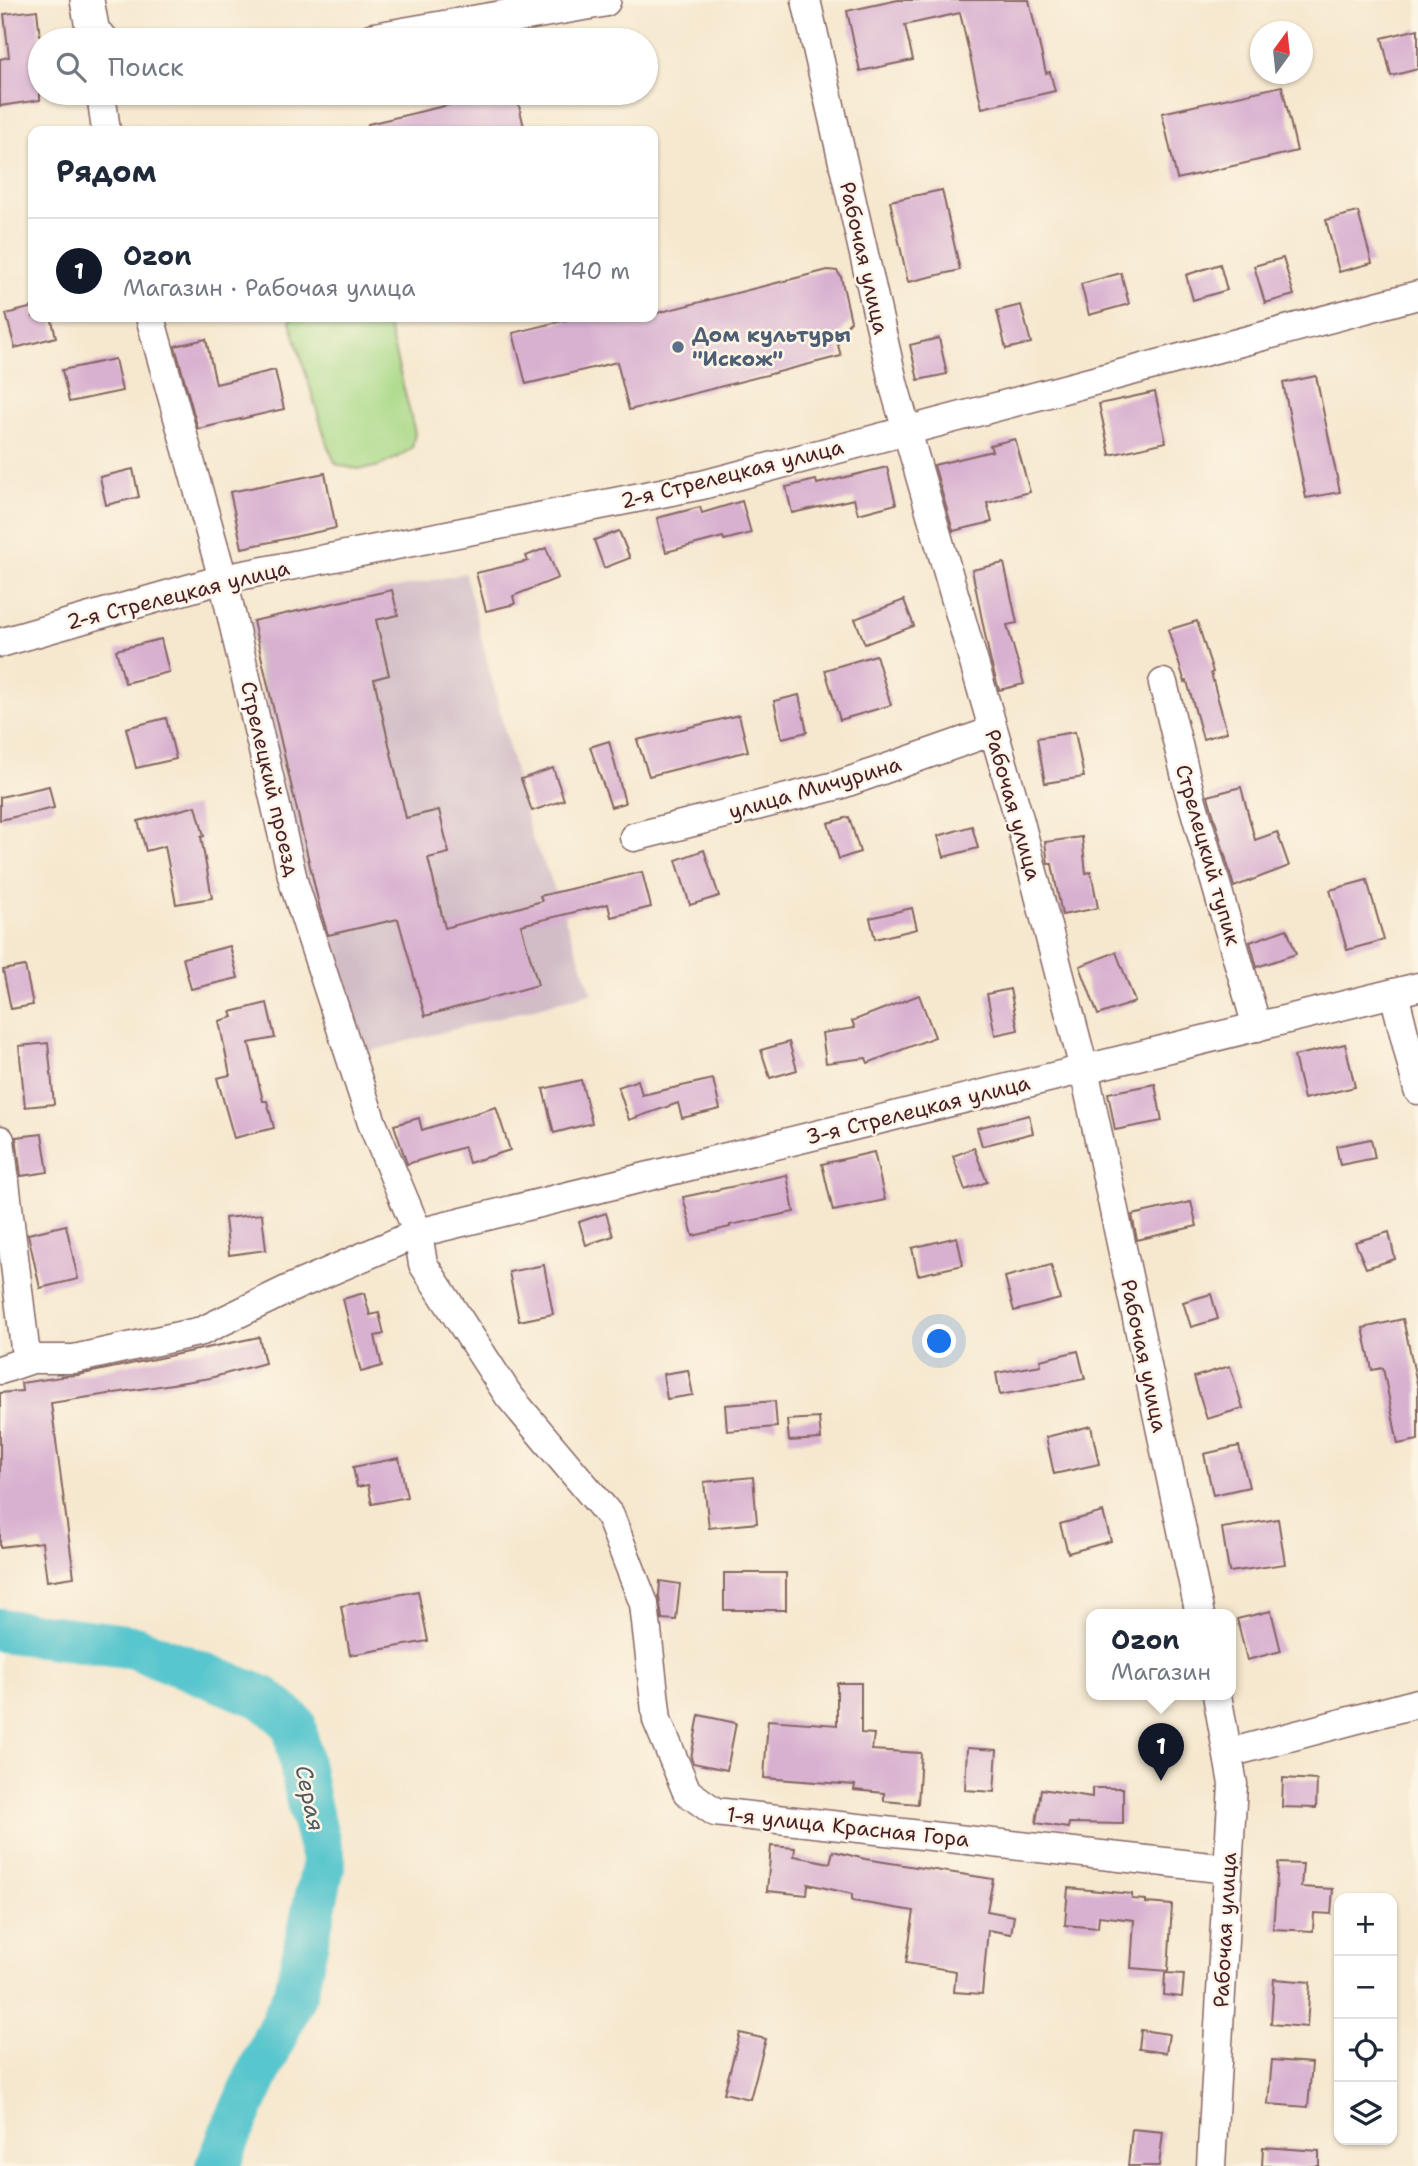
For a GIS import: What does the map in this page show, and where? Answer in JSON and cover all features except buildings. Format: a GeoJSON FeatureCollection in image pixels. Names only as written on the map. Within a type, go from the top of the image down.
{"type":"FeatureCollection","features":[{"type":"Feature","properties":{"kind":"street"},"geometry":{"type":"LineString","coordinates":[[87,0],[94,28]]}},
{"type":"Feature","properties":{"kind":"street"},"geometry":{"type":"LineString","coordinates":[[442,28],[604,0]]}},
{"type":"Feature","properties":{"kind":"street","name":"Рабочая улица"},"geometry":{"type":"LineString","coordinates":[[806,0],[891,373],[1020,822],[1084,1069],[1199,1609]]}},
{"type":"Feature","properties":{"kind":"street"},"geometry":{"type":"LineString","coordinates":[[103,105],[105,126]]}},
{"type":"Feature","properties":{"kind":"street","name":"2-я Стрелецкая улица"},"geometry":{"type":"LineString","coordinates":[[0,643],[223,579],[702,485],[1418,295]]}},
{"type":"Feature","properties":{"kind":"street","name":"Стрелецкий проезд"},"geometry":{"type":"LineString","coordinates":[[151,322],[223,579],[294,884],[372,1123],[418,1233]]}},
{"type":"Feature","properties":{"kind":"street","name":"Стрелецкий тупик"},"geometry":{"type":"LineString","coordinates":[[1163,683],[1190,794],[1257,1027]]}},
{"type":"Feature","properties":{"kind":"street","name":"улица Мичурина"},"geometry":{"type":"LineString","coordinates":[[634,836],[839,786],[993,732]]}},
{"type":"Feature","properties":{"kind":"street"},"geometry":{"type":"LineString","coordinates":[[1406,990],[1418,1090]]}},
{"type":"Feature","properties":{"kind":"street","name":"3-я Стрелецкая улица"},"geometry":{"type":"LineString","coordinates":[[0,1370],[32,1359],[75,1359],[202,1331],[291,1288],[418,1233],[1406,990]]}},
{"type":"Feature","properties":{"kind":"street"},"geometry":{"type":"LineString","coordinates":[[0,1140],[25,1348],[32,1359]]}},
{"type":"Feature","properties":{"kind":"street","name":"1-я улица Красная Гора"},"geometry":{"type":"LineString","coordinates":[[418,1233],[423,1264],[509,1396],[610,1516],[644,1604],[657,1720],[687,1793],[715,1812],[1228,1870]]}},
{"type":"Feature","properties":{"kind":"street","name":"Рабочая улица"},"geometry":{"type":"LineString","coordinates":[[1211,2166],[1233,1784],[1218,1700]]}},
{"type":"Feature","properties":{"kind":"street"},"geometry":{"type":"LineString","coordinates":[[1229,1753],[1418,1703]]}},
{"type":"Feature","properties":{"kind":"shaded area"},"geometry":{"type":"Polygon","coordinates":[[[465,573],[532,839],[549,874],[592,993],[367,1052],[304,873],[248,621],[465,573]]]}},
{"type":"Feature","properties":{"kind":"green space"},"geometry":{"type":"Polygon","coordinates":[[[290,322],[387,322],[415,433],[412,448],[384,464],[357,469],[336,464],[328,447],[290,322]]]}},
{"type":"Feature","properties":{"kind":"waterway","name":"Серая"},"geometry":{"type":"LineString","coordinates":[[0,1630],[134,1647],[264,1698],[294,1724],[308,1802],[324,1862],[296,1991],[218,2166]]}},
{"type":"Feature","properties":{"kind":"place","name":"Дом культуры \"Искож\""},"geometry":{"type":"Point","coordinates":[678,347]}},
{"type":"Feature","properties":{"kind":"place","name":"Ozon"},"geometry":{"type":"Point","coordinates":[1161,1781]}}]}
